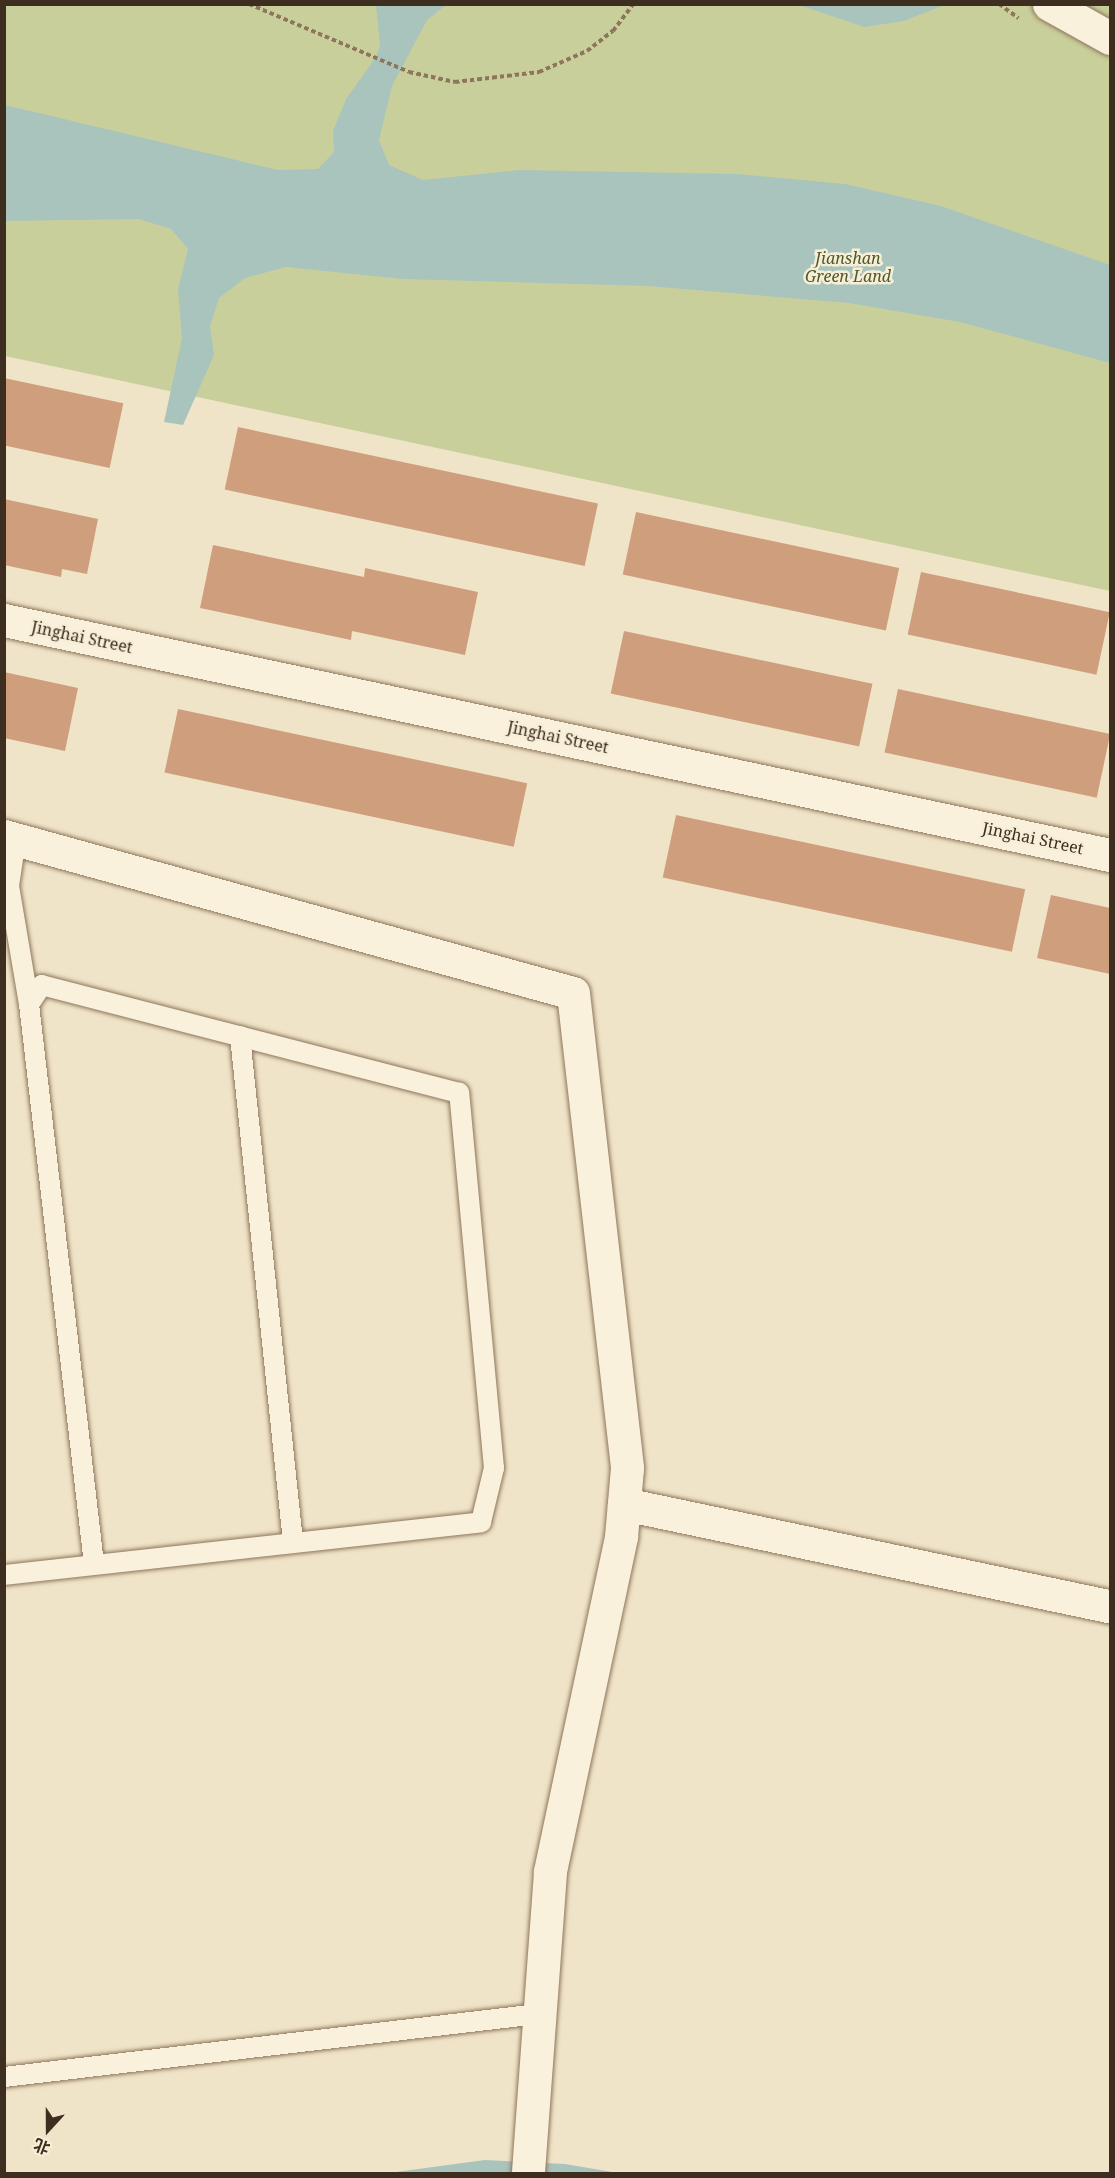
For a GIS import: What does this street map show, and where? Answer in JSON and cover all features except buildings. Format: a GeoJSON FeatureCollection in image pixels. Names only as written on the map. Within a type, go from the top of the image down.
{"type":"FeatureCollection","features":[{"type":"Feature","properties":{"kind":"street"},"geometry":{"type":"LineString","coordinates":[[1049,4],[1110,38]]}},
{"type":"Feature","properties":{"kind":"street","name":"Jinghai Street"},"geometry":{"type":"LineString","coordinates":[[4,620],[1110,855]]}},
{"type":"Feature","properties":{"kind":"street"},"geometry":{"type":"LineString","coordinates":[[10,838],[573,993],[627,1468],[624,1504],[550,1872],[528,2174]]}},
{"type":"Feature","properties":{"kind":"street"},"geometry":{"type":"LineString","coordinates":[[624,1504],[1110,1606]]}},
{"type":"Feature","properties":{"kind":"lane"},"geometry":{"type":"LineString","coordinates":[[10,838],[9,886],[29,1004],[93,1564]]}},
{"type":"Feature","properties":{"kind":"lane"},"geometry":{"type":"LineString","coordinates":[[4,1575],[481,1522],[494,1468],[459,1093],[42,985],[29,1004]]}},
{"type":"Feature","properties":{"kind":"lane"},"geometry":{"type":"LineString","coordinates":[[240,1036],[294,1542]]}},
{"type":"Feature","properties":{"kind":"lane"},"geometry":{"type":"LineString","coordinates":[[4,2077],[538,2014]]}},
{"type":"Feature","properties":{"kind":"path"},"geometry":{"type":"LineString","coordinates":[[249,4],[409,72],[465,82],[539,72],[587,51],[613,31],[633,4]]}},
{"type":"Feature","properties":{"kind":"green space","name":"Jianshan Green Land"},"geometry":{"type":"Polygon","coordinates":[[[5,5],[1110,5],[1110,591],[5,356],[5,5]]]}},
{"type":"Feature","properties":{"kind":"water"},"geometry":{"type":"Polygon","coordinates":[[[376,5],[446,5],[427,20],[392,86],[379,140],[389,165],[423,180],[519,170],[737,174],[845,184],[941,206],[1110,265],[1110,363],[960,322],[849,303],[648,286],[403,279],[286,267],[245,278],[219,298],[210,326],[214,355],[183,425],[164,422],[182,338],[178,289],[188,249],[171,229],[139,219],[5,221],[5,105],[278,170],[318,169],[334,152],[333,131],[346,99],[376,57],[380,45],[376,5]]]}},
{"type":"Feature","properties":{"kind":"water"},"geometry":{"type":"Polygon","coordinates":[[[799,5],[944,5],[904,21],[864,27],[799,5]]]}},
{"type":"Feature","properties":{"kind":"water"},"geometry":{"type":"Polygon","coordinates":[[[485,2160],[565,2164],[618,2173],[381,2174],[485,2160]]]}}]}
